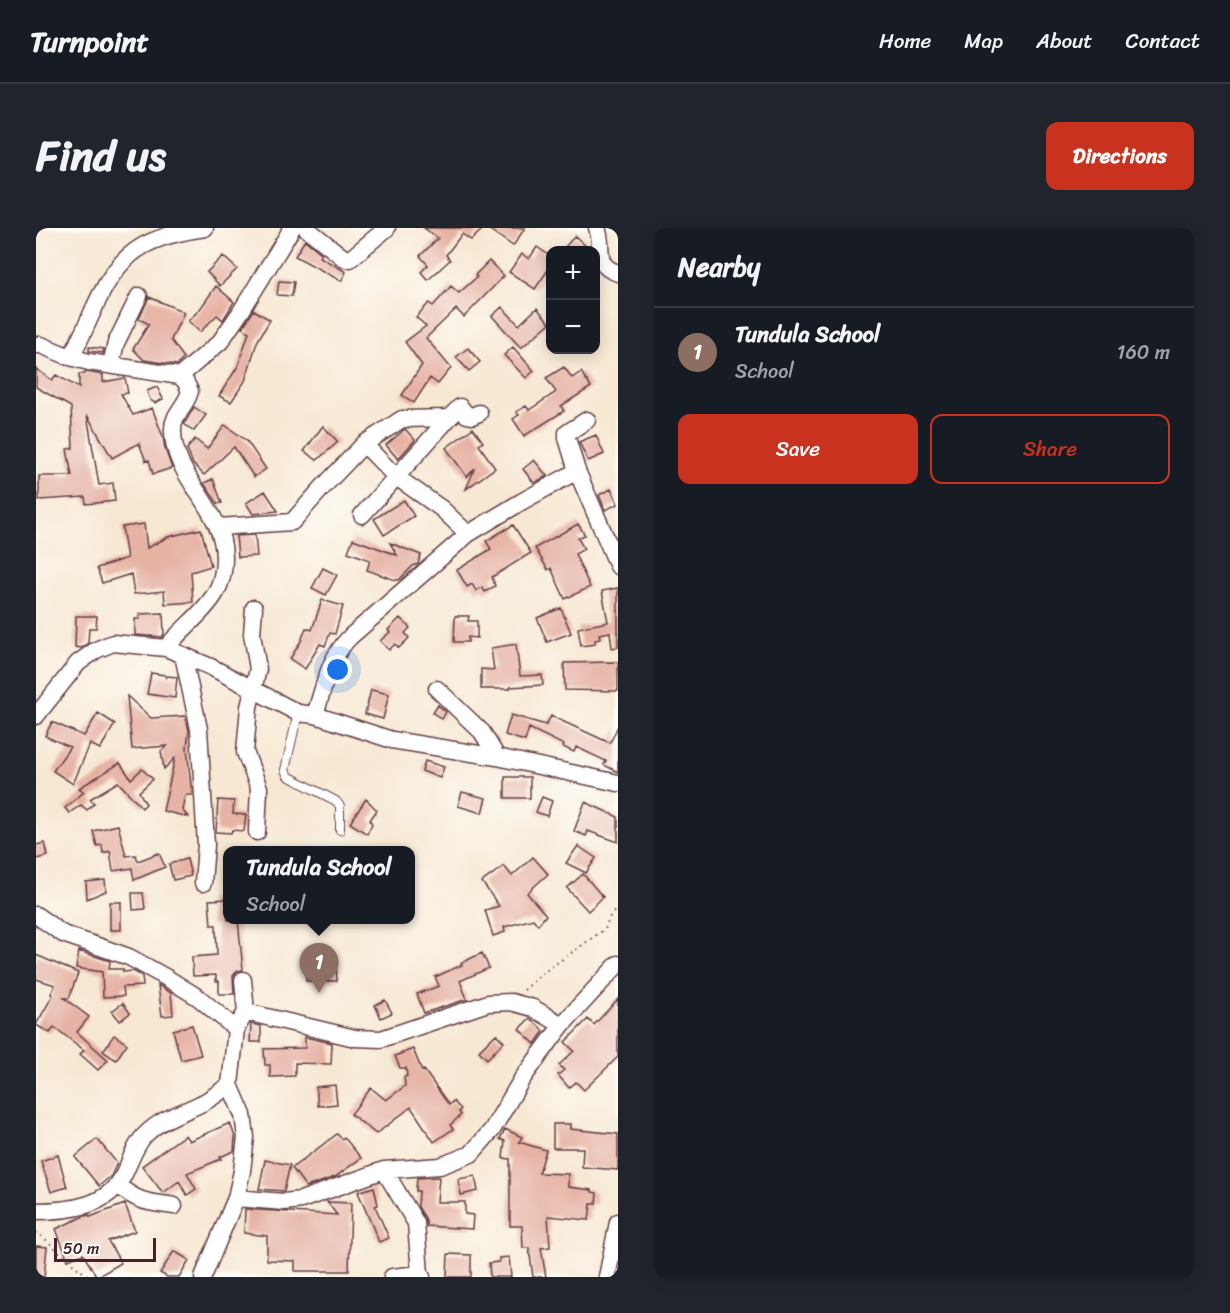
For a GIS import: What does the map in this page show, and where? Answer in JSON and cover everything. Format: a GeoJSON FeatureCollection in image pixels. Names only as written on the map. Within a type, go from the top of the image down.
{"type":"FeatureCollection","features":[{"type":"Feature","properties":{"kind":"street"},"geometry":{"type":"LineString","coordinates":[[70,357],[85,333],[101,294],[114,271],[133,252],[158,238],[205,228]]}},
{"type":"Feature","properties":{"kind":"street"},"geometry":{"type":"LineString","coordinates":[[180,376],[220,342],[297,229],[345,259],[350,259],[387,228]]}},
{"type":"Feature","properties":{"kind":"street"},"geometry":{"type":"LineString","coordinates":[[597,228],[601,238],[600,258],[603,265],[618,273]]}},
{"type":"Feature","properties":{"kind":"street"},"geometry":{"type":"LineString","coordinates":[[111,364],[116,343],[139,296]]}},
{"type":"Feature","properties":{"kind":"street"},"geometry":{"type":"LineString","coordinates":[[36,345],[70,357],[100,364],[180,376],[189,387],[174,420],[173,429],[178,459],[219,527],[224,547],[224,574],[217,591],[207,605],[166,648]]}},
{"type":"Feature","properties":{"kind":"street"},"geometry":{"type":"LineString","coordinates":[[362,515],[460,407],[472,416],[478,413]]}},
{"type":"Feature","properties":{"kind":"street"},"geometry":{"type":"LineString","coordinates":[[219,527],[292,522],[364,444],[402,419],[449,418]]}},
{"type":"Feature","properties":{"kind":"street"},"geometry":{"type":"LineString","coordinates":[[587,420],[567,433],[567,438],[577,471],[618,566]]}},
{"type":"Feature","properties":{"kind":"street"},"geometry":{"type":"LineString","coordinates":[[364,444],[395,476],[442,509],[468,534]]}},
{"type":"Feature","properties":{"kind":"street"},"geometry":{"type":"LineString","coordinates":[[315,715],[339,648],[468,534],[521,501],[577,471]]}},
{"type":"Feature","properties":{"kind":"street"},"geometry":{"type":"LineString","coordinates":[[254,608],[252,634],[258,669],[246,732],[245,752],[259,788],[257,832]]}},
{"type":"Feature","properties":{"kind":"street"},"geometry":{"type":"LineString","coordinates":[[36,716],[78,663],[96,650],[113,643],[166,648],[211,667],[298,713],[315,715],[392,740],[498,757],[618,782]]}},
{"type":"Feature","properties":{"kind":"street"},"geometry":{"type":"LineString","coordinates":[[183,656],[200,729],[206,844],[203,883]]}},
{"type":"Feature","properties":{"kind":"street"},"geometry":{"type":"LineString","coordinates":[[437,689],[482,732],[498,757]]}},
{"type":"Feature","properties":{"kind":"street"},"geometry":{"type":"LineString","coordinates":[[36,915],[63,934],[129,957],[167,978],[199,998],[236,1029]]}},
{"type":"Feature","properties":{"kind":"street"},"geometry":{"type":"LineString","coordinates":[[236,1198],[284,1202],[302,1200],[384,1170],[440,1166],[471,1154],[492,1130],[522,1079],[562,1025],[618,964]]}},
{"type":"Feature","properties":{"kind":"street"},"geometry":{"type":"LineString","coordinates":[[203,1277],[236,1198],[242,1171],[246,1137],[243,1116],[230,1085],[236,1029],[246,1012],[243,980]]}},
{"type":"Feature","properties":{"kind":"street"},"geometry":{"type":"LineString","coordinates":[[246,1012],[355,1038],[381,1039],[488,1003],[511,1002],[533,1008],[562,1025]]}},
{"type":"Feature","properties":{"kind":"street"},"geometry":{"type":"LineString","coordinates":[[36,1211],[85,1206],[99,1199],[119,1186],[144,1135],[174,1115],[207,1100],[230,1085]]}},
{"type":"Feature","properties":{"kind":"street"},"geometry":{"type":"LineString","coordinates":[[384,1170],[416,1223],[421,1275],[392,1277]]}},
{"type":"Feature","properties":{"kind":"street"},"geometry":{"type":"LineString","coordinates":[[119,1186],[140,1201],[174,1206]]}},
{"type":"Feature","properties":{"kind":"street"},"geometry":{"type":"LineString","coordinates":[[606,1277],[618,1222]]}},
{"type":"Feature","properties":{"kind":"lane"},"geometry":{"type":"LineString","coordinates":[[298,713],[285,770],[288,776],[336,801],[340,806],[340,830]]}},
{"type":"Feature","properties":{"kind":"path"},"geometry":{"type":"LineString","coordinates":[[511,1002],[540,975],[605,929],[609,918],[618,906]]}},
{"type":"Feature","properties":{"kind":"path"},"geometry":{"type":"LineString","coordinates":[[36,1232],[51,1242],[76,1268],[90,1277]]}},
{"type":"Feature","properties":{"kind":"building"},"geometry":{"type":"Polygon","coordinates":[[[424,228],[484,228],[471,240],[462,234],[446,255],[450,260],[428,280],[421,272],[428,265],[420,256],[438,238],[424,228]]]}},
{"type":"Feature","properties":{"kind":"building"},"geometry":{"type":"Polygon","coordinates":[[[487,228],[525,228],[513,246],[487,228]]]}},
{"type":"Feature","properties":{"kind":"building"},"geometry":{"type":"Polygon","coordinates":[[[575,236],[586,246],[566,246],[575,236]]]}},
{"type":"Feature","properties":{"kind":"building"},"geometry":{"type":"Polygon","coordinates":[[[305,240],[322,254],[320,257],[346,272],[341,281],[295,256],[305,240]]]}},
{"type":"Feature","properties":{"kind":"building"},"geometry":{"type":"Polygon","coordinates":[[[537,247],[546,253],[546,273],[535,289],[509,272],[522,254],[529,259],[537,247]]]}},
{"type":"Feature","properties":{"kind":"building"},"geometry":{"type":"Polygon","coordinates":[[[223,256],[237,269],[220,286],[207,272],[223,256]]]}},
{"type":"Feature","properties":{"kind":"building"},"geometry":{"type":"Polygon","coordinates":[[[489,261],[504,276],[464,317],[456,309],[426,338],[451,368],[438,384],[430,378],[414,403],[402,395],[422,365],[405,342],[426,326],[416,317],[429,303],[433,306],[451,286],[459,293],[477,277],[475,275],[489,261]]]}},
{"type":"Feature","properties":{"kind":"building"},"geometry":{"type":"Polygon","coordinates":[[[279,281],[294,282],[292,296],[277,295],[279,281]]]}},
{"type":"Feature","properties":{"kind":"building"},"geometry":{"type":"Polygon","coordinates":[[[216,286],[234,302],[223,320],[217,315],[200,332],[188,321],[200,309],[216,286]]]}},
{"type":"Feature","properties":{"kind":"building"},"geometry":{"type":"Polygon","coordinates":[[[149,297],[184,312],[171,340],[184,358],[177,365],[144,360],[133,349],[149,324],[139,319],[149,297]]]}},
{"type":"Feature","properties":{"kind":"building"},"geometry":{"type":"Polygon","coordinates":[[[502,307],[519,325],[537,308],[546,318],[546,326],[521,348],[492,316],[502,307]]]}},
{"type":"Feature","properties":{"kind":"building"},"geometry":{"type":"Polygon","coordinates":[[[254,310],[270,320],[257,342],[245,381],[231,402],[219,396],[238,366],[249,332],[242,328],[254,310]]]}},
{"type":"Feature","properties":{"kind":"building"},"geometry":{"type":"Polygon","coordinates":[[[89,347],[104,349],[103,353],[89,351],[89,347]]]}},
{"type":"Feature","properties":{"kind":"building"},"geometry":{"type":"Polygon","coordinates":[[[513,347],[534,371],[526,378],[504,355],[513,347]]]}},
{"type":"Feature","properties":{"kind":"building"},"geometry":{"type":"Polygon","coordinates":[[[468,348],[480,362],[469,371],[456,357],[468,348]]]}},
{"type":"Feature","properties":{"kind":"building"},"geometry":{"type":"Polygon","coordinates":[[[564,367],[572,378],[581,372],[591,387],[561,406],[564,411],[524,436],[513,419],[519,415],[516,412],[526,406],[529,410],[556,392],[546,378],[564,367]]]}},
{"type":"Feature","properties":{"kind":"building"},"geometry":{"type":"Polygon","coordinates":[[[36,369],[52,380],[56,375],[79,388],[79,374],[86,372],[103,375],[103,382],[125,378],[128,393],[121,394],[133,415],[152,408],[172,468],[153,474],[149,460],[146,461],[139,443],[112,458],[87,415],[99,485],[113,483],[115,501],[86,504],[85,497],[39,500],[39,476],[72,476],[67,449],[73,448],[71,407],[36,387],[36,369]]]}},
{"type":"Feature","properties":{"kind":"building"},"geometry":{"type":"Polygon","coordinates":[[[157,387],[163,399],[155,403],[150,400],[147,391],[157,387]]]}},
{"type":"Feature","properties":{"kind":"building"},"geometry":{"type":"Polygon","coordinates":[[[194,407],[206,415],[194,431],[184,424],[194,407]]]}},
{"type":"Feature","properties":{"kind":"building"},"geometry":{"type":"Polygon","coordinates":[[[225,425],[247,441],[266,469],[254,477],[234,447],[204,475],[193,464],[187,449],[195,439],[207,449],[225,425]]]}},
{"type":"Feature","properties":{"kind":"building"},"geometry":{"type":"Polygon","coordinates":[[[323,426],[338,442],[317,460],[304,451],[323,426]]]}},
{"type":"Feature","properties":{"kind":"building"},"geometry":{"type":"Polygon","coordinates":[[[473,428],[483,442],[479,445],[495,468],[466,489],[475,468],[467,477],[446,448],[473,428]]]}},
{"type":"Feature","properties":{"kind":"building"},"geometry":{"type":"Polygon","coordinates":[[[405,429],[415,440],[398,459],[386,445],[405,429]]]}},
{"type":"Feature","properties":{"kind":"building"},"geometry":{"type":"Polygon","coordinates":[[[596,435],[604,454],[588,461],[579,442],[596,435]]]}},
{"type":"Feature","properties":{"kind":"building"},"geometry":{"type":"Polygon","coordinates":[[[534,460],[547,476],[534,483],[523,469],[534,460]]]}},
{"type":"Feature","properties":{"kind":"building"},"geometry":{"type":"Polygon","coordinates":[[[213,479],[222,503],[218,504],[204,483],[213,479]]]}},
{"type":"Feature","properties":{"kind":"building"},"geometry":{"type":"Polygon","coordinates":[[[611,489],[618,504],[605,510],[599,495],[611,489]]]}},
{"type":"Feature","properties":{"kind":"building"},"geometry":{"type":"Polygon","coordinates":[[[265,491],[278,511],[253,514],[246,503],[265,491]]]}},
{"type":"Feature","properties":{"kind":"building"},"geometry":{"type":"Polygon","coordinates":[[[404,500],[414,516],[384,535],[374,519],[404,500]]]}},
{"type":"Feature","properties":{"kind":"building"},"geometry":{"type":"Polygon","coordinates":[[[144,524],[147,548],[168,537],[201,529],[211,566],[191,572],[193,602],[165,604],[164,591],[134,594],[131,574],[102,583],[97,568],[127,558],[122,527],[144,524]]]}},
{"type":"Feature","properties":{"kind":"building"},"geometry":{"type":"Polygon","coordinates":[[[578,524],[585,535],[578,538],[584,549],[575,554],[590,587],[565,599],[551,568],[548,570],[535,548],[578,524]]]}},
{"type":"Feature","properties":{"kind":"building"},"geometry":{"type":"Polygon","coordinates":[[[513,525],[531,553],[492,577],[495,586],[485,592],[482,587],[476,591],[472,584],[467,587],[457,570],[491,549],[486,541],[513,525]]]}},
{"type":"Feature","properties":{"kind":"building"},"geometry":{"type":"Polygon","coordinates":[[[255,535],[257,556],[238,557],[236,536],[255,535]]]}},
{"type":"Feature","properties":{"kind":"building"},"geometry":{"type":"Polygon","coordinates":[[[353,539],[397,555],[390,543],[421,555],[418,564],[399,580],[395,580],[367,570],[370,560],[348,552],[353,539]]]}},
{"type":"Feature","properties":{"kind":"building"},"geometry":{"type":"Polygon","coordinates":[[[323,568],[337,575],[326,595],[312,588],[323,568]]]}},
{"type":"Feature","properties":{"kind":"building"},"geometry":{"type":"Polygon","coordinates":[[[618,588],[618,647],[612,648],[610,632],[599,634],[600,639],[595,640],[595,644],[581,646],[578,628],[608,622],[602,591],[618,588]]]}},
{"type":"Feature","properties":{"kind":"building"},"geometry":{"type":"Polygon","coordinates":[[[322,600],[343,606],[335,634],[330,633],[325,646],[320,644],[305,669],[290,659],[306,628],[312,630],[322,600]]]}},
{"type":"Feature","properties":{"kind":"building"},"geometry":{"type":"Polygon","coordinates":[[[561,608],[571,633],[547,642],[537,618],[561,608]]]}},
{"type":"Feature","properties":{"kind":"building"},"geometry":{"type":"Polygon","coordinates":[[[163,613],[164,634],[162,637],[135,635],[135,619],[140,619],[139,614],[163,613]]]}},
{"type":"Feature","properties":{"kind":"building"},"geometry":{"type":"Polygon","coordinates":[[[76,616],[97,616],[96,628],[89,628],[88,643],[81,648],[75,647],[76,616]]]}},
{"type":"Feature","properties":{"kind":"building"},"geometry":{"type":"Polygon","coordinates":[[[455,616],[469,616],[468,621],[477,621],[477,638],[468,637],[468,642],[454,642],[455,616]]]}},
{"type":"Feature","properties":{"kind":"building"},"geometry":{"type":"Polygon","coordinates":[[[400,618],[410,628],[405,633],[409,638],[399,648],[395,644],[389,650],[380,641],[400,618]]]}},
{"type":"Feature","properties":{"kind":"building"},"geometry":{"type":"Polygon","coordinates":[[[516,644],[520,676],[542,675],[543,685],[510,687],[510,689],[481,689],[481,669],[494,670],[491,648],[516,644]]]}},
{"type":"Feature","properties":{"kind":"building"},"geometry":{"type":"Polygon","coordinates":[[[618,662],[618,691],[565,690],[564,663],[618,662]]]}},
{"type":"Feature","properties":{"kind":"building"},"geometry":{"type":"Polygon","coordinates":[[[151,673],[165,675],[166,678],[167,676],[177,677],[175,698],[147,694],[151,673]]]}},
{"type":"Feature","properties":{"kind":"building"},"geometry":{"type":"Polygon","coordinates":[[[371,690],[389,694],[383,719],[365,714],[371,690]]]}},
{"type":"Feature","properties":{"kind":"building"},"geometry":{"type":"Polygon","coordinates":[[[127,696],[151,718],[185,716],[189,730],[187,748],[192,795],[185,795],[182,810],[188,817],[163,811],[175,758],[164,769],[161,751],[167,746],[132,749],[127,696]]]}},
{"type":"Feature","properties":{"kind":"building"},"geometry":{"type":"Polygon","coordinates":[[[438,705],[446,712],[442,719],[433,713],[438,705]]]}},
{"type":"Feature","properties":{"kind":"building"},"geometry":{"type":"Polygon","coordinates":[[[98,713],[115,724],[100,749],[90,744],[73,784],[53,771],[70,747],[45,736],[52,722],[84,736],[98,713]]]}},
{"type":"Feature","properties":{"kind":"building"},"geometry":{"type":"Polygon","coordinates":[[[511,715],[546,725],[551,716],[610,743],[618,726],[618,772],[604,765],[606,761],[576,747],[574,752],[529,728],[525,741],[505,735],[511,715]]]}},
{"type":"Feature","properties":{"kind":"building"},"geometry":{"type":"Polygon","coordinates":[[[425,761],[444,767],[440,778],[422,771],[425,761]]]}},
{"type":"Feature","properties":{"kind":"building"},"geometry":{"type":"Polygon","coordinates":[[[120,763],[131,779],[142,769],[153,779],[139,792],[146,804],[142,808],[118,782],[90,799],[94,803],[87,810],[81,805],[69,813],[65,808],[84,792],[79,788],[120,763]]]}},
{"type":"Feature","properties":{"kind":"building"},"geometry":{"type":"Polygon","coordinates":[[[505,777],[530,777],[530,798],[505,798],[505,777]]]}},
{"type":"Feature","properties":{"kind":"building"},"geometry":{"type":"Polygon","coordinates":[[[462,792],[486,798],[482,813],[458,806],[462,792]]]}},
{"type":"Feature","properties":{"kind":"building"},"geometry":{"type":"Polygon","coordinates":[[[542,797],[552,801],[547,816],[536,812],[542,797]]]}},
{"type":"Feature","properties":{"kind":"building"},"geometry":{"type":"Polygon","coordinates":[[[366,799],[377,810],[370,820],[372,824],[367,834],[350,823],[366,799]]]}},
{"type":"Feature","properties":{"kind":"building"},"geometry":{"type":"Polygon","coordinates":[[[218,800],[234,801],[233,814],[246,815],[244,831],[216,832],[218,800]]]}},
{"type":"Feature","properties":{"kind":"building"},"geometry":{"type":"Polygon","coordinates":[[[585,802],[618,817],[618,842],[588,831],[586,836],[574,831],[585,802]]]}},
{"type":"Feature","properties":{"kind":"building"},"geometry":{"type":"Polygon","coordinates":[[[118,825],[126,856],[136,855],[138,861],[159,853],[165,867],[134,880],[132,868],[113,871],[110,851],[103,853],[102,845],[97,846],[93,831],[118,825]]]}},
{"type":"Feature","properties":{"kind":"building"},"geometry":{"type":"Polygon","coordinates":[[[45,843],[48,856],[36,859],[36,845],[45,843]]]}},
{"type":"Feature","properties":{"kind":"building"},"geometry":{"type":"Polygon","coordinates":[[[578,846],[596,858],[586,873],[566,863],[578,846]]]}},
{"type":"Feature","properties":{"kind":"building"},"geometry":{"type":"Polygon","coordinates":[[[533,857],[548,874],[527,893],[546,915],[538,925],[533,919],[504,927],[505,932],[493,936],[485,910],[499,906],[482,882],[504,866],[512,876],[533,857]]]}},
{"type":"Feature","properties":{"kind":"building"},"geometry":{"type":"Polygon","coordinates":[[[187,859],[191,876],[173,880],[169,864],[187,859]]]}},
{"type":"Feature","properties":{"kind":"building"},"geometry":{"type":"Polygon","coordinates":[[[583,874],[603,897],[588,911],[567,888],[583,874]]]}},
{"type":"Feature","properties":{"kind":"building"},"geometry":{"type":"Polygon","coordinates":[[[105,880],[106,891],[87,899],[86,882],[105,880]]]}},
{"type":"Feature","properties":{"kind":"building"},"geometry":{"type":"Polygon","coordinates":[[[132,893],[143,893],[145,909],[133,910],[132,893]]]}},
{"type":"Feature","properties":{"kind":"building"},"geometry":{"type":"Polygon","coordinates":[[[223,899],[223,924],[238,924],[243,970],[237,971],[233,976],[234,994],[219,994],[219,981],[216,981],[216,975],[193,976],[192,957],[217,955],[216,925],[211,925],[209,900],[223,899]]]}},
{"type":"Feature","properties":{"kind":"building"},"geometry":{"type":"Polygon","coordinates":[[[110,902],[121,902],[121,930],[110,930],[110,902]]]}},
{"type":"Feature","properties":{"kind":"building"},"geometry":{"type":"Polygon","coordinates":[[[79,951],[110,961],[109,969],[123,969],[123,972],[133,971],[142,976],[143,986],[123,987],[124,996],[103,997],[102,972],[76,968],[79,951]]]}},
{"type":"Feature","properties":{"kind":"building"},"geometry":{"type":"Polygon","coordinates":[[[482,953],[489,968],[460,981],[467,999],[424,1013],[417,994],[439,986],[435,977],[482,953]]]}},
{"type":"Feature","properties":{"kind":"building"},"geometry":{"type":"Polygon","coordinates":[[[36,955],[78,973],[69,998],[64,998],[89,1017],[77,1032],[108,1060],[98,1070],[80,1054],[84,1050],[54,1027],[50,1033],[36,1025],[53,995],[51,994],[55,985],[36,979],[36,955]]]}},
{"type":"Feature","properties":{"kind":"building"},"geometry":{"type":"Polygon","coordinates":[[[305,962],[336,962],[337,981],[306,981],[305,962]]]}},
{"type":"Feature","properties":{"kind":"building"},"geometry":{"type":"Polygon","coordinates":[[[158,985],[171,993],[173,1015],[162,1016],[158,985]]]}},
{"type":"Feature","properties":{"kind":"building"},"geometry":{"type":"Polygon","coordinates":[[[618,999],[618,1057],[584,1090],[576,1082],[569,1088],[558,1075],[564,1070],[559,1065],[574,1051],[565,1042],[588,1019],[594,1025],[618,999]]]}},
{"type":"Feature","properties":{"kind":"building"},"geometry":{"type":"Polygon","coordinates":[[[385,1000],[392,1013],[381,1018],[375,1005],[385,1000]]]}},
{"type":"Feature","properties":{"kind":"building"},"geometry":{"type":"Polygon","coordinates":[[[123,1003],[130,1013],[120,1021],[112,1011],[123,1003]]]}},
{"type":"Feature","properties":{"kind":"building"},"geometry":{"type":"Polygon","coordinates":[[[530,1018],[544,1031],[535,1044],[519,1029],[530,1018]]]}},
{"type":"Feature","properties":{"kind":"building"},"geometry":{"type":"Polygon","coordinates":[[[251,1024],[261,1026],[261,1042],[250,1042],[251,1024]]]}},
{"type":"Feature","properties":{"kind":"building"},"geometry":{"type":"Polygon","coordinates":[[[192,1025],[201,1055],[181,1060],[173,1030],[192,1025]]]}},
{"type":"Feature","properties":{"kind":"building"},"geometry":{"type":"Polygon","coordinates":[[[496,1034],[504,1042],[487,1059],[479,1051],[496,1034]]]}},
{"type":"Feature","properties":{"kind":"building"},"geometry":{"type":"Polygon","coordinates":[[[114,1035],[127,1044],[116,1060],[103,1051],[114,1035]]]}},
{"type":"Feature","properties":{"kind":"building"},"geometry":{"type":"Polygon","coordinates":[[[305,1037],[332,1043],[331,1064],[295,1063],[295,1076],[270,1077],[270,1065],[265,1065],[264,1049],[305,1048],[305,1037]]]}},
{"type":"Feature","properties":{"kind":"building"},"geometry":{"type":"Polygon","coordinates":[[[413,1049],[422,1071],[424,1070],[449,1105],[453,1101],[461,1109],[459,1112],[461,1115],[450,1125],[453,1129],[434,1142],[411,1107],[376,1134],[351,1114],[371,1088],[386,1100],[405,1086],[406,1068],[400,1068],[395,1056],[413,1049]]]}},
{"type":"Feature","properties":{"kind":"building"},"geometry":{"type":"Polygon","coordinates":[[[335,1085],[337,1104],[318,1106],[316,1087],[335,1085]]]}},
{"type":"Feature","properties":{"kind":"building"},"geometry":{"type":"Polygon","coordinates":[[[230,1123],[235,1137],[234,1151],[187,1173],[196,1189],[187,1195],[179,1181],[163,1193],[142,1166],[185,1135],[189,1141],[230,1123]]]}},
{"type":"Feature","properties":{"kind":"building"},"geometry":{"type":"Polygon","coordinates":[[[553,1124],[570,1124],[570,1129],[618,1134],[618,1170],[582,1167],[583,1148],[553,1148],[553,1124]]]}},
{"type":"Feature","properties":{"kind":"building"},"geometry":{"type":"Polygon","coordinates":[[[505,1129],[522,1137],[519,1142],[546,1150],[539,1173],[568,1174],[568,1187],[592,1190],[597,1193],[596,1204],[591,1204],[589,1220],[548,1216],[550,1247],[541,1248],[546,1277],[533,1277],[529,1248],[523,1248],[522,1226],[510,1226],[510,1159],[503,1158],[505,1141],[500,1139],[505,1129]]]}},
{"type":"Feature","properties":{"kind":"building"},"geometry":{"type":"Polygon","coordinates":[[[337,1134],[342,1139],[344,1137],[361,1158],[335,1177],[306,1187],[292,1168],[337,1134]]]}},
{"type":"Feature","properties":{"kind":"building"},"geometry":{"type":"Polygon","coordinates":[[[97,1139],[117,1163],[111,1176],[99,1186],[75,1157],[97,1139]]]}},
{"type":"Feature","properties":{"kind":"building"},"geometry":{"type":"Polygon","coordinates":[[[58,1155],[67,1187],[51,1192],[41,1161],[58,1155]]]}},
{"type":"Feature","properties":{"kind":"building"},"geometry":{"type":"Polygon","coordinates":[[[265,1160],[290,1165],[284,1191],[259,1189],[265,1160]]]}},
{"type":"Feature","properties":{"kind":"building"},"geometry":{"type":"Polygon","coordinates":[[[475,1176],[478,1191],[461,1195],[458,1179],[475,1176]]]}},
{"type":"Feature","properties":{"kind":"building"},"geometry":{"type":"Polygon","coordinates":[[[439,1177],[437,1202],[465,1202],[465,1214],[473,1215],[472,1229],[427,1226],[418,1207],[417,1178],[439,1177]]]}},
{"type":"Feature","properties":{"kind":"building"},"geometry":{"type":"Polygon","coordinates":[[[374,1187],[378,1205],[375,1206],[389,1238],[379,1242],[358,1192],[374,1187]]]}},
{"type":"Feature","properties":{"kind":"building"},"geometry":{"type":"Polygon","coordinates":[[[327,1202],[351,1203],[349,1271],[295,1271],[295,1261],[267,1260],[267,1236],[244,1233],[245,1209],[337,1215],[327,1202]]]}},
{"type":"Feature","properties":{"kind":"building"},"geometry":{"type":"Polygon","coordinates":[[[125,1204],[135,1231],[108,1241],[121,1263],[97,1277],[83,1254],[68,1260],[56,1229],[82,1217],[89,1215],[90,1217],[125,1204]]]}},
{"type":"Feature","properties":{"kind":"building"},"geometry":{"type":"Polygon","coordinates":[[[36,1246],[47,1247],[44,1277],[36,1277],[36,1246]]]}},
{"type":"Feature","properties":{"kind":"building"},"geometry":{"type":"Polygon","coordinates":[[[174,1251],[189,1260],[179,1277],[167,1277],[160,1273],[174,1251]]]}},
{"type":"Feature","properties":{"kind":"building"},"geometry":{"type":"Polygon","coordinates":[[[448,1254],[471,1255],[471,1277],[447,1277],[448,1254]]]}},
{"type":"Feature","properties":{"kind":"building"},"geometry":{"type":"Polygon","coordinates":[[[509,1257],[511,1277],[490,1277],[489,1263],[499,1262],[499,1258],[509,1257]]]}},
{"type":"Feature","properties":{"kind":"place","name":"Tundula School"},"geometry":{"type":"Point","coordinates":[319,993]}}]}
